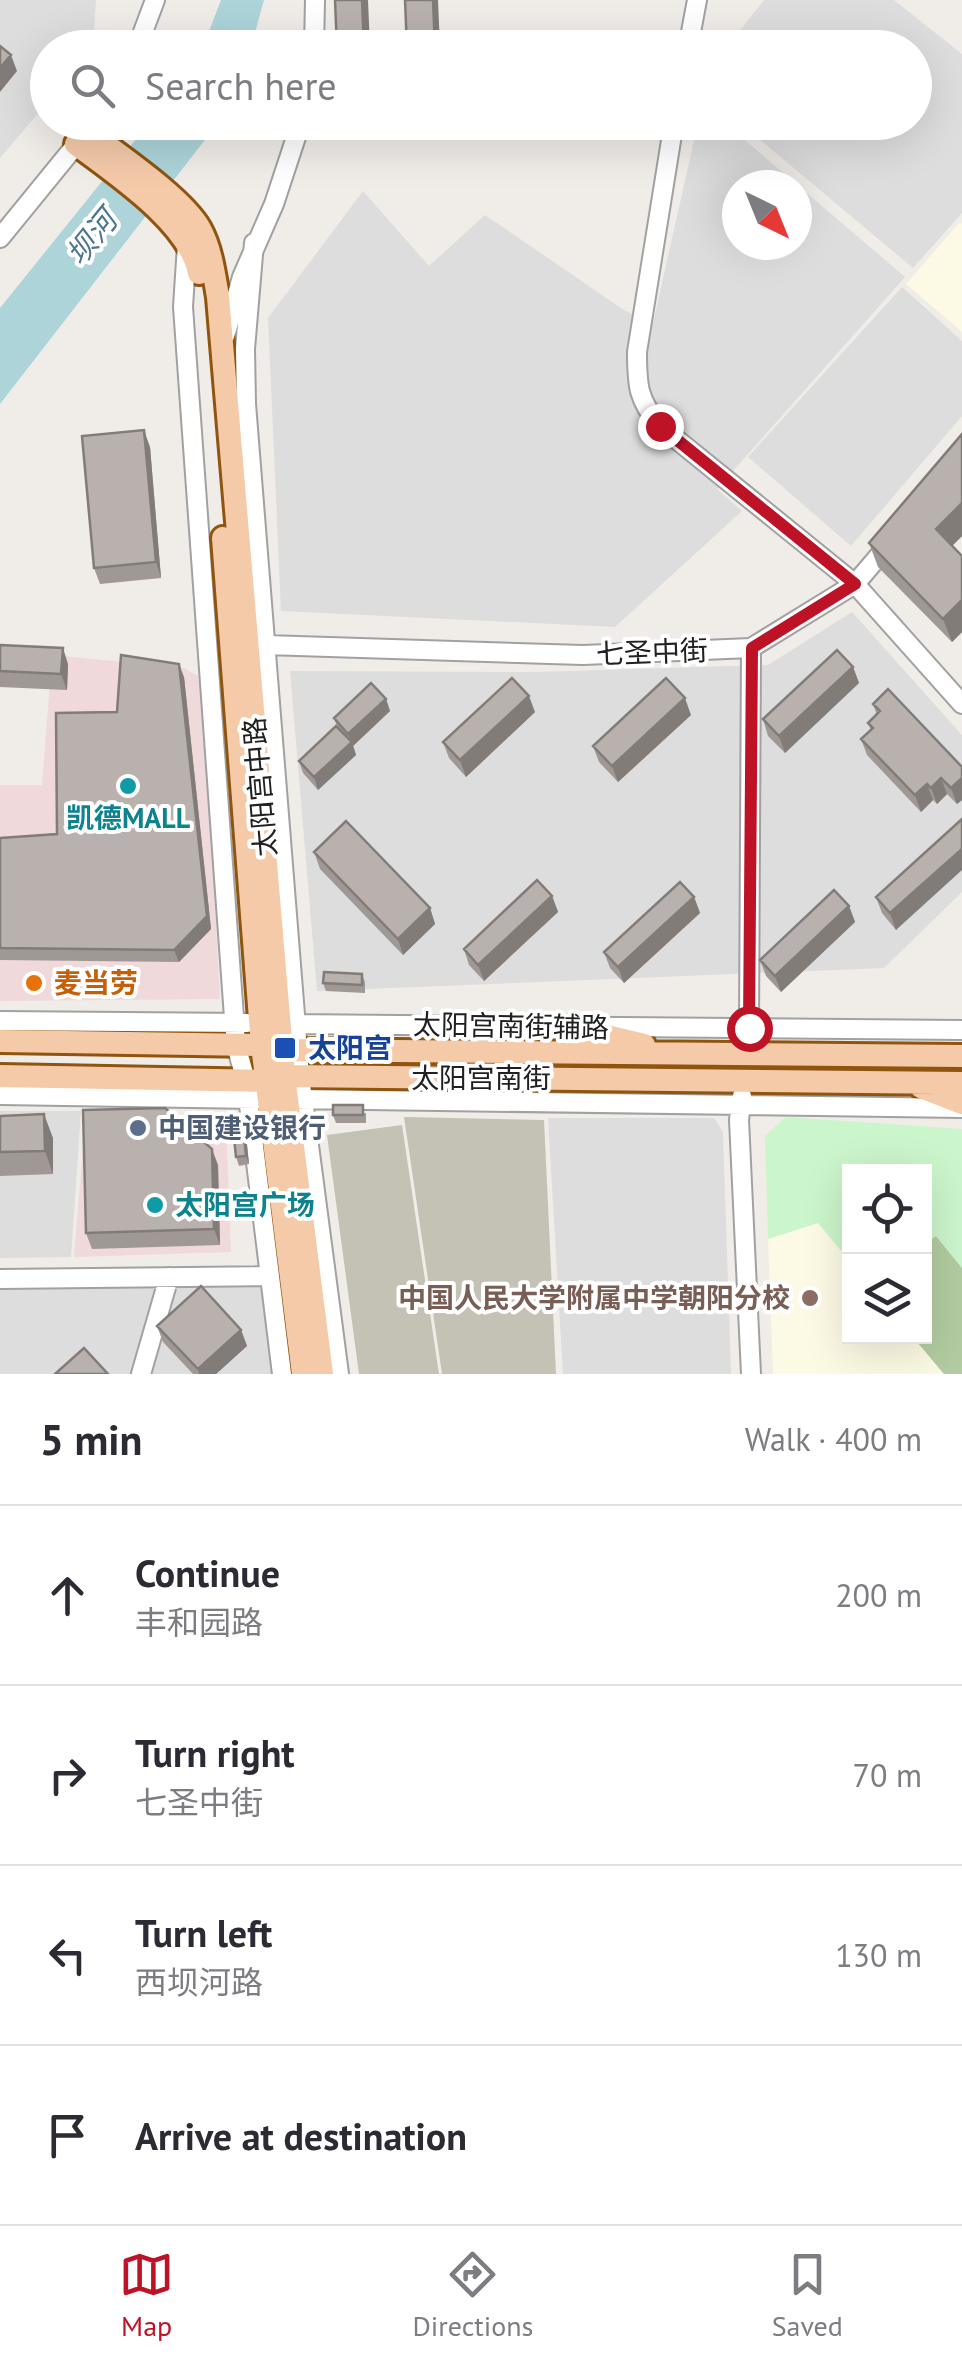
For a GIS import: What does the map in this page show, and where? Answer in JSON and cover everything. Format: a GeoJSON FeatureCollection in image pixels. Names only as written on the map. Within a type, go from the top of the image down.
{"type":"FeatureCollection","features":[{"type":"Feature","properties":{"kind":"main road"},"geometry":{"type":"LineString","coordinates":[[90,140],[177,214]]}},
{"type":"Feature","properties":{"kind":"main road","name":"太阳宫中路"},"geometry":{"type":"LineString","coordinates":[[177,214],[198,264],[205,305],[244,804],[280,1036]]}},
{"type":"Feature","properties":{"kind":"main road","name":"太阳宫中路"},"geometry":{"type":"LineString","coordinates":[[177,214],[200,228],[218,297],[280,1036],[275,1089],[287,1374]]}},
{"type":"Feature","properties":{"kind":"main road"},"geometry":{"type":"LineString","coordinates":[[569,1027],[681,1054]]}},
{"type":"Feature","properties":{"kind":"main road","name":"太阳宫南街"},"geometry":{"type":"LineString","coordinates":[[0,1040],[236,1034],[681,1054],[962,1056]]}},
{"type":"Feature","properties":{"kind":"main road","name":"太阳宫南街"},"geometry":{"type":"LineString","coordinates":[[0,1076],[275,1089],[746,1081],[962,1083]]}},
{"type":"Feature","properties":{"kind":"main road"},"geometry":{"type":"LineString","coordinates":[[908,1082],[962,1106]]}},
{"type":"Feature","properties":{"kind":"main road","name":"太阳宫中路"},"geometry":{"type":"LineString","coordinates":[[275,1089],[334,1373]]}},
{"type":"Feature","properties":{"kind":"street"},"geometry":{"type":"LineString","coordinates":[[145,30],[156,0]]}},
{"type":"Feature","properties":{"kind":"street"},"geometry":{"type":"LineString","coordinates":[[314,30],[315,0]]}},
{"type":"Feature","properties":{"kind":"street"},"geometry":{"type":"LineString","coordinates":[[691,30],[697,0]]}},
{"type":"Feature","properties":{"kind":"street"},"geometry":{"type":"LineString","coordinates":[[0,238],[88,140]]}},
{"type":"Feature","properties":{"kind":"street"},"geometry":{"type":"LineString","coordinates":[[222,346],[254,243],[274,204],[295,140]]}},
{"type":"Feature","properties":{"kind":"street"},"geometry":{"type":"LineString","coordinates":[[671,140],[637,352],[637,383],[644,407],[660,426],[855,584],[962,704]]}},
{"type":"Feature","properties":{"kind":"street","name":"太阳宫中路"},"geometry":{"type":"LineString","coordinates":[[187,240],[183,307],[236,1034],[275,1089]]}},
{"type":"Feature","properties":{"kind":"street","name":"太阳宫中路"},"geometry":{"type":"LineString","coordinates":[[254,243],[245,349],[246,404],[266,646],[280,1036],[269,1276],[287,1374]]}},
{"type":"Feature","properties":{"kind":"street","name":"七圣中街"},"geometry":{"type":"LineString","coordinates":[[266,646],[583,655],[752,648],[855,584],[903,528]]}},
{"type":"Feature","properties":{"kind":"street"},"geometry":{"type":"LineString","coordinates":[[251,686],[263,602]]}},
{"type":"Feature","properties":{"kind":"street"},"geometry":{"type":"LineString","coordinates":[[205,615],[233,669]]}},
{"type":"Feature","properties":{"kind":"street"},"geometry":{"type":"LineString","coordinates":[[749,1028],[752,648]]}},
{"type":"Feature","properties":{"kind":"street"},"geometry":{"type":"LineString","coordinates":[[219,805],[244,804]]}},
{"type":"Feature","properties":{"kind":"street"},"geometry":{"type":"LineString","coordinates":[[0,1021],[236,1034]]}},
{"type":"Feature","properties":{"kind":"street","name":"太阳宫南街辅路"},"geometry":{"type":"LineString","coordinates":[[280,1036],[569,1027],[962,1030]]}},
{"type":"Feature","properties":{"kind":"street"},"geometry":{"type":"LineString","coordinates":[[746,1081],[739,1106],[750,1374]]}},
{"type":"Feature","properties":{"kind":"street","name":"太阳宫南街"},"geometry":{"type":"LineString","coordinates":[[0,1095],[275,1089],[739,1106],[962,1106]]}},
{"type":"Feature","properties":{"kind":"street"},"geometry":{"type":"LineString","coordinates":[[0,1280],[269,1276]]}},
{"type":"Feature","properties":{"kind":"street"},"geometry":{"type":"LineString","coordinates":[[142,1374],[168,1277]]}},
{"type":"Feature","properties":{"kind":"shaded area"},"geometry":{"type":"Polygon","coordinates":[[[0,0],[96,0],[94,30],[30,30],[30,123],[0,158],[0,0]]]}},
{"type":"Feature","properties":{"kind":"shaded area"},"geometry":{"type":"Polygon","coordinates":[[[764,0],[894,0],[932,30],[740,30],[764,0]]]}},
{"type":"Feature","properties":{"kind":"shaded area"},"geometry":{"type":"Polygon","coordinates":[[[932,30],[962,54],[962,213],[913,268],[812,183],[812,170],[796,170],[760,140],[932,140],[932,30]]]}},
{"type":"Feature","properties":{"kind":"shaded area"},"geometry":{"type":"Polygon","coordinates":[[[694,140],[745,140],[780,170],[722,170],[722,260],[812,260],[812,197],[905,277],[717,489],[742,511],[615,627],[281,611],[268,318],[363,191],[429,266],[485,215],[624,310],[653,323],[694,140]]]}},
{"type":"Feature","properties":{"kind":"shaded area"},"geometry":{"type":"Polygon","coordinates":[[[962,224],[962,332],[906,284],[962,224]]]}},
{"type":"Feature","properties":{"kind":"shaded area"},"geometry":{"type":"Polygon","coordinates":[[[902,287],[962,341],[962,416],[851,546],[748,457],[902,287]]]}},
{"type":"Feature","properties":{"kind":"shaded area"},"geometry":{"type":"Polygon","coordinates":[[[852,612],[962,735],[962,892],[884,968],[317,991],[290,671],[536,672],[768,665],[852,612]]]}},
{"type":"Feature","properties":{"kind":"shaded area","name":"凯德MALL"},"geometry":{"type":"Polygon","coordinates":[[[52,655],[184,668],[203,679],[220,999],[0,1001],[0,785],[42,785],[52,655]]]}},
{"type":"Feature","properties":{"kind":"shaded area"},"geometry":{"type":"Polygon","coordinates":[[[0,1111],[81,1111],[71,1257],[0,1258],[0,1111]]]}},
{"type":"Feature","properties":{"kind":"shaded area","name":"太阳宫广场"},"geometry":{"type":"Polygon","coordinates":[[[86,1111],[226,1122],[231,1252],[74,1257],[86,1111]]]}},
{"type":"Feature","properties":{"kind":"shaded area"},"geometry":{"type":"Polygon","coordinates":[[[404,1117],[544,1120],[556,1374],[442,1374],[404,1117]]]}},
{"type":"Feature","properties":{"kind":"shaded area"},"geometry":{"type":"Polygon","coordinates":[[[548,1118],[714,1118],[723,1132],[731,1374],[563,1374],[548,1118]]]}},
{"type":"Feature","properties":{"kind":"shaded area"},"geometry":{"type":"Polygon","coordinates":[[[402,1125],[439,1374],[359,1374],[327,1135],[402,1125]]]}},
{"type":"Feature","properties":{"kind":"shaded area","name":"中国人民大学附属中学朝阳分校"},"geometry":{"type":"Polygon","coordinates":[[[818,1223],[842,1252],[842,1344],[919,1344],[944,1374],[773,1374],[768,1239],[818,1223]]]}},
{"type":"Feature","properties":{"kind":"shaded area"},"geometry":{"type":"Polygon","coordinates":[[[0,1284],[262,1284],[273,1374],[0,1374],[0,1284]]]}},
{"type":"Feature","properties":{"kind":"green space"},"geometry":{"type":"Polygon","coordinates":[[[786,1117],[962,1129],[962,1268],[936,1236],[932,1239],[932,1164],[842,1164],[842,1252],[818,1223],[768,1239],[765,1136],[786,1117]]]}},
{"type":"Feature","properties":{"kind":"green space"},"geometry":{"type":"Polygon","coordinates":[[[936,1236],[962,1268],[962,1374],[944,1374],[919,1344],[932,1344],[932,1239],[936,1236]]]}},
{"type":"Feature","properties":{"kind":"water"},"geometry":{"type":"Polygon","coordinates":[[[221,0],[264,0],[256,30],[210,30],[221,0]]]}},
{"type":"Feature","properties":{"kind":"water","name":"坝河"},"geometry":{"type":"Polygon","coordinates":[[[135,140],[205,140],[0,404],[0,308],[135,140]]]}},
{"type":"Feature","properties":{"kind":"building"},"geometry":{"type":"Polygon","coordinates":[[[335,0],[362,0],[363,30],[336,30],[335,0]]]}},
{"type":"Feature","properties":{"kind":"building"},"geometry":{"type":"Polygon","coordinates":[[[405,0],[433,0],[434,30],[406,30],[405,0]]]}},
{"type":"Feature","properties":{"kind":"building"},"geometry":{"type":"Polygon","coordinates":[[[0,46],[11,55],[0,68],[0,46]]]}},
{"type":"Feature","properties":{"kind":"building"},"geometry":{"type":"Polygon","coordinates":[[[144,430],[156,562],[94,568],[82,436],[144,430]]]}},
{"type":"Feature","properties":{"kind":"building"},"geometry":{"type":"Polygon","coordinates":[[[962,434],[962,503],[936,529],[962,556],[962,600],[943,619],[869,543],[962,434]]]}},
{"type":"Feature","properties":{"kind":"building"},"geometry":{"type":"Polygon","coordinates":[[[0,645],[63,648],[61,674],[0,671],[0,645]]]}},
{"type":"Feature","properties":{"kind":"building"},"geometry":{"type":"Polygon","coordinates":[[[837,650],[853,667],[779,736],[763,719],[837,650]]]}},
{"type":"Feature","properties":{"kind":"building","name":"凯德MALL"},"geometry":{"type":"Polygon","coordinates":[[[121,655],[179,664],[207,916],[174,950],[0,948],[0,838],[57,834],[56,713],[117,712],[121,655]]]}},
{"type":"Feature","properties":{"kind":"building"},"geometry":{"type":"Polygon","coordinates":[[[512,678],[529,696],[460,760],[443,742],[512,678]]]}},
{"type":"Feature","properties":{"kind":"building"},"geometry":{"type":"Polygon","coordinates":[[[666,678],[685,698],[612,766],[593,746],[666,678]]]}},
{"type":"Feature","properties":{"kind":"building"},"geometry":{"type":"Polygon","coordinates":[[[371,683],[386,699],[348,734],[334,718],[371,683]]]}},
{"type":"Feature","properties":{"kind":"building"},"geometry":{"type":"Polygon","coordinates":[[[888,689],[962,767],[962,778],[951,788],[941,778],[915,795],[861,739],[873,728],[868,723],[880,711],[873,704],[888,689]]]}},
{"type":"Feature","properties":{"kind":"building"},"geometry":{"type":"Polygon","coordinates":[[[336,726],[352,742],[314,777],[299,761],[336,726]]]}},
{"type":"Feature","properties":{"kind":"building"},"geometry":{"type":"Polygon","coordinates":[[[962,819],[962,849],[890,913],[876,897],[962,819]]]}},
{"type":"Feature","properties":{"kind":"building"},"geometry":{"type":"Polygon","coordinates":[[[346,821],[430,908],[398,939],[314,852],[346,821]]]}},
{"type":"Feature","properties":{"kind":"building"},"geometry":{"type":"Polygon","coordinates":[[[537,880],[552,896],[478,965],[464,949],[537,880]]]}},
{"type":"Feature","properties":{"kind":"building"},"geometry":{"type":"Polygon","coordinates":[[[680,882],[694,897],[618,967],[604,952],[680,882]]]}},
{"type":"Feature","properties":{"kind":"building"},"geometry":{"type":"Polygon","coordinates":[[[834,890],[849,906],[775,976],[760,960],[834,890]]]}},
{"type":"Feature","properties":{"kind":"building"},"geometry":{"type":"Polygon","coordinates":[[[324,972],[362,974],[362,985],[323,983],[324,972]]]}},
{"type":"Feature","properties":{"kind":"building"},"geometry":{"type":"Polygon","coordinates":[[[333,1105],[363,1105],[363,1115],[333,1115],[333,1105]]]}},
{"type":"Feature","properties":{"kind":"building","name":"太阳宫广场"},"geometry":{"type":"Polygon","coordinates":[[[165,1108],[212,1149],[214,1229],[86,1233],[83,1110],[165,1108]]]}},
{"type":"Feature","properties":{"kind":"building"},"geometry":{"type":"Polygon","coordinates":[[[44,1114],[45,1151],[0,1152],[0,1116],[44,1114]]]}},
{"type":"Feature","properties":{"kind":"building"},"geometry":{"type":"Polygon","coordinates":[[[243,1127],[246,1156],[236,1157],[233,1128],[243,1127]]]}},
{"type":"Feature","properties":{"kind":"building"},"geometry":{"type":"Polygon","coordinates":[[[201,1286],[241,1330],[198,1369],[157,1326],[201,1286]]]}},
{"type":"Feature","properties":{"kind":"building"},"geometry":{"type":"Polygon","coordinates":[[[84,1348],[108,1374],[55,1374],[84,1348]]]}},
{"type":"Feature","properties":{"kind":"place","name":"凯德MALL"},"geometry":{"type":"Point","coordinates":[128,786]}},
{"type":"Feature","properties":{"kind":"place","name":"麦当劳"},"geometry":{"type":"Point","coordinates":[34,983]}},
{"type":"Feature","properties":{"kind":"place","name":"太阳宫"},"geometry":{"type":"Point","coordinates":[285,1048]}},
{"type":"Feature","properties":{"kind":"place","name":"中国建设银行"},"geometry":{"type":"Point","coordinates":[138,1128]}},
{"type":"Feature","properties":{"kind":"place","name":"太阳宫广场"},"geometry":{"type":"Point","coordinates":[155,1205]}},
{"type":"Feature","properties":{"kind":"place","name":"中国人民大学附属中学朝阳分校"},"geometry":{"type":"Point","coordinates":[810,1298]}},
{"type":"Feature","properties":{"kind":"route"},"geometry":{"type":"LineString","coordinates":[[660,426],[855,584],[752,648],[749,1028]]}}]}
